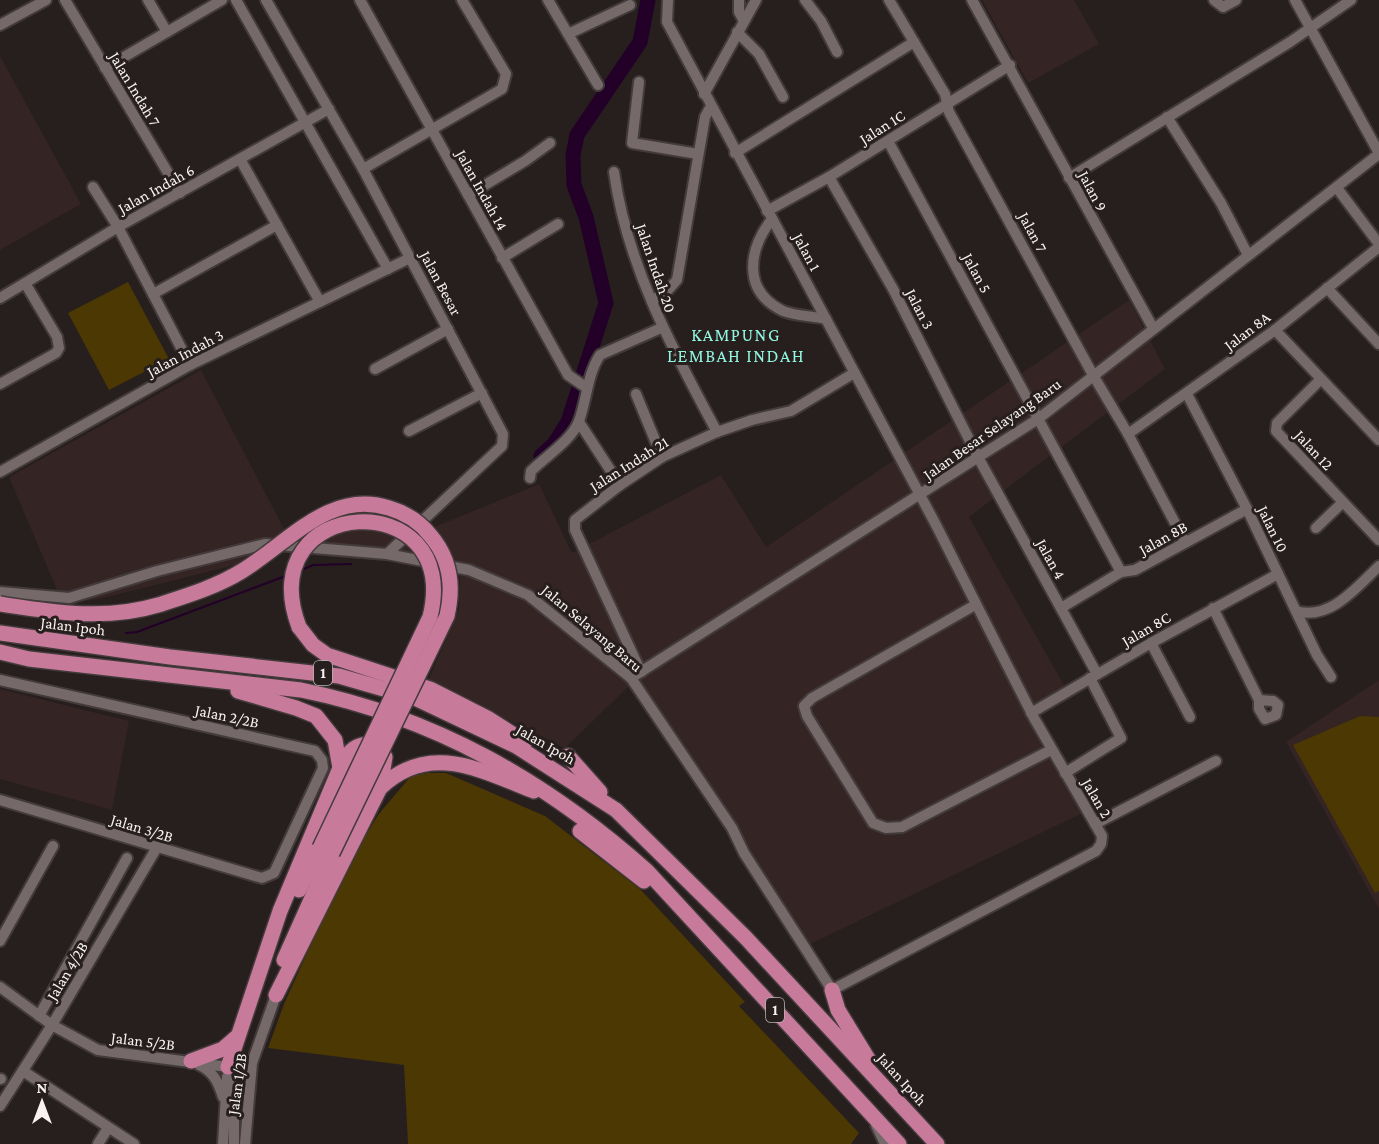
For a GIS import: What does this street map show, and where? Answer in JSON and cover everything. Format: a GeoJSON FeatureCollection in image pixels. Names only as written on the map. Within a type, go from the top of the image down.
{"type":"FeatureCollection","features":[{"type":"Feature","properties":{"kind":"highway"},"geometry":{"type":"LineString","coordinates":[[0,604],[80,614],[130,611],[165,603],[220,583],[282,544],[322,514],[339,506],[357,503],[378,505],[406,514],[434,539],[446,561],[451,587],[447,616],[326,851],[274,934]]}},
{"type":"Feature","properties":{"kind":"highway"},"geometry":{"type":"LineString","coordinates":[[276,996],[286,954],[326,851],[430,617],[434,586],[431,569],[424,555],[403,532],[377,521],[352,521],[317,535],[302,554],[292,574],[291,601],[299,627],[313,645],[327,654],[430,689],[489,719],[534,747],[587,790]]}},
{"type":"Feature","properties":{"kind":"highway","name":"Jalan Ipoh"},"geometry":{"type":"LineString","coordinates":[[0,633],[170,657],[304,670],[373,684],[415,698],[540,760],[616,810],[810,1005],[937,1144]]}},
{"type":"Feature","properties":{"kind":"highway","name":"1"},"geometry":{"type":"LineString","coordinates":[[0,652],[29,659],[301,690],[377,709],[490,757],[529,780],[624,850],[647,871],[899,1144]]}},
{"type":"Feature","properties":{"kind":"highway"},"geometry":{"type":"LineString","coordinates":[[189,679],[269,699],[316,716],[335,740],[340,768]]}},
{"type":"Feature","properties":{"kind":"highway"},"geometry":{"type":"LineString","coordinates":[[228,1067],[280,911],[340,768],[352,749],[368,743],[377,745],[385,757],[386,766],[380,788],[276,996]]}},
{"type":"Feature","properties":{"kind":"highway"},"geometry":{"type":"LineString","coordinates":[[568,756],[616,810]]}},
{"type":"Feature","properties":{"kind":"highway"},"geometry":{"type":"LineString","coordinates":[[380,788],[398,773],[417,764],[450,763],[551,797]]}},
{"type":"Feature","properties":{"kind":"highway"},"geometry":{"type":"LineString","coordinates":[[574,827],[682,911]]}},
{"type":"Feature","properties":{"kind":"highway"},"geometry":{"type":"LineString","coordinates":[[810,1005],[829,1009],[832,990]]}},
{"type":"Feature","properties":{"kind":"highway"},"geometry":{"type":"LineString","coordinates":[[832,990],[838,1010],[882,1084]]}},
{"type":"Feature","properties":{"kind":"highway"},"geometry":{"type":"LineString","coordinates":[[191,1061],[223,1049],[239,1035]]}},
{"type":"Feature","properties":{"kind":"street"},"geometry":{"type":"LineString","coordinates":[[0,25],[46,0]]}},
{"type":"Feature","properties":{"kind":"street","name":"Jalan Indah 7"},"geometry":{"type":"LineString","coordinates":[[65,0],[180,193]]}},
{"type":"Feature","properties":{"kind":"street"},"geometry":{"type":"LineString","coordinates":[[148,0],[167,32]]}},
{"type":"Feature","properties":{"kind":"street"},"geometry":{"type":"LineString","coordinates":[[105,68],[222,0]]}},
{"type":"Feature","properties":{"kind":"street"},"geometry":{"type":"LineString","coordinates":[[236,0],[388,269]]}},
{"type":"Feature","properties":{"kind":"street","name":"Jalan Besar"},"geometry":{"type":"LineString","coordinates":[[266,0],[363,169],[504,439],[502,446],[387,554]]}},
{"type":"Feature","properties":{"kind":"street","name":"Jalan Indah 14"},"geometry":{"type":"LineString","coordinates":[[360,0],[568,375],[585,386]]}},
{"type":"Feature","properties":{"kind":"street"},"geometry":{"type":"LineString","coordinates":[[363,169],[502,89],[506,74],[462,0]]}},
{"type":"Feature","properties":{"kind":"street"},"geometry":{"type":"LineString","coordinates":[[548,0],[598,85]]}},
{"type":"Feature","properties":{"kind":"street","name":"Jalan 1"},"geometry":{"type":"LineString","coordinates":[[668,0],[667,22],[920,496]]}},
{"type":"Feature","properties":{"kind":"street"},"geometry":{"type":"LineString","coordinates":[[739,0],[739,12],[744,21]]}},
{"type":"Feature","properties":{"kind":"street"},"geometry":{"type":"LineString","coordinates":[[704,94],[756,0]]}},
{"type":"Feature","properties":{"kind":"street"},"geometry":{"type":"LineString","coordinates":[[805,0],[837,52]]}},
{"type":"Feature","properties":{"kind":"street","name":"Jalan 7"},"geometry":{"type":"LineString","coordinates":[[889,0],[945,94],[947,104],[1185,542]]}},
{"type":"Feature","properties":{"kind":"street","name":"Jalan 9"},"geometry":{"type":"LineString","coordinates":[[972,0],[1153,328]]}},
{"type":"Feature","properties":{"kind":"street"},"geometry":{"type":"LineString","coordinates":[[1214,0],[1223,7],[1236,0]]}},
{"type":"Feature","properties":{"kind":"street"},"geometry":{"type":"LineString","coordinates":[[1295,0],[1379,154]]}},
{"type":"Feature","properties":{"kind":"street"},"geometry":{"type":"LineString","coordinates":[[1069,178],[1351,0]]}},
{"type":"Feature","properties":{"kind":"street"},"geometry":{"type":"LineString","coordinates":[[568,34],[630,4]]}},
{"type":"Feature","properties":{"kind":"street"},"geometry":{"type":"LineString","coordinates":[[737,32],[759,54],[783,97]]}},
{"type":"Feature","properties":{"kind":"street"},"geometry":{"type":"LineString","coordinates":[[735,153],[914,42]]}},
{"type":"Feature","properties":{"kind":"street","name":"Jalan 1C"},"geometry":{"type":"LineString","coordinates":[[770,215],[1010,66]]}},
{"type":"Feature","properties":{"kind":"street"},"geometry":{"type":"LineString","coordinates":[[639,82],[632,143],[698,154]]}},
{"type":"Feature","properties":{"kind":"street"},"geometry":{"type":"LineString","coordinates":[[652,301],[668,290],[676,280],[705,117],[711,106]]}},
{"type":"Feature","properties":{"kind":"street","name":"Jalan Indah 6"},"geometry":{"type":"LineString","coordinates":[[0,298],[118,227],[329,109]]}},
{"type":"Feature","properties":{"kind":"street"},"geometry":{"type":"LineString","coordinates":[[1167,117],[1221,203],[1248,255]]}},
{"type":"Feature","properties":{"kind":"street","name":"Jalan 5"},"geometry":{"type":"LineString","coordinates":[[888,141],[1121,572]]}},
{"type":"Feature","properties":{"kind":"street"},"geometry":{"type":"LineString","coordinates":[[468,195],[525,161],[550,143]]}},
{"type":"Feature","properties":{"kind":"street","name":"Jalan Besar Selayang Baru"},"geometry":{"type":"LineString","coordinates":[[636,675],[979,459],[1038,419],[1379,154]]}},
{"type":"Feature","properties":{"kind":"street"},"geometry":{"type":"LineString","coordinates":[[240,159],[320,302]]}},
{"type":"Feature","properties":{"kind":"street","name":"Jalan Indah 20"},"geometry":{"type":"LineString","coordinates":[[614,172],[621,213],[661,328],[717,432]]}},
{"type":"Feature","properties":{"kind":"street","name":"Jalan 3"},"geometry":{"type":"LineString","coordinates":[[829,177],[893,289],[979,459]]}},
{"type":"Feature","properties":{"kind":"street"},"geometry":{"type":"LineString","coordinates":[[93,187],[118,227],[190,365]]}},
{"type":"Feature","properties":{"kind":"street"},"geometry":{"type":"LineString","coordinates":[[1337,188],[1379,245]]}},
{"type":"Feature","properties":{"kind":"street"},"geometry":{"type":"LineString","coordinates":[[770,215],[753,257],[758,288],[772,303],[785,312],[826,319]]}},
{"type":"Feature","properties":{"kind":"street"},"geometry":{"type":"LineString","coordinates":[[502,258],[558,224]]}},
{"type":"Feature","properties":{"kind":"street"},"geometry":{"type":"LineString","coordinates":[[153,294],[277,225]]}},
{"type":"Feature","properties":{"kind":"street","name":"Jalan 8A"},"geometry":{"type":"LineString","coordinates":[[1128,434],[1275,330],[1379,245]]}},
{"type":"Feature","properties":{"kind":"street","name":"Jalan Indah 3"},"geometry":{"type":"LineString","coordinates":[[2,467],[190,365],[410,258]]}},
{"type":"Feature","properties":{"kind":"street"},"geometry":{"type":"LineString","coordinates":[[0,384],[56,353],[59,348],[57,337],[25,283]]}},
{"type":"Feature","properties":{"kind":"street"},"geometry":{"type":"LineString","coordinates":[[1327,288],[1379,344]]}},
{"type":"Feature","properties":{"kind":"street"},"geometry":{"type":"LineString","coordinates":[[530,478],[531,471],[573,431],[579,422],[585,386],[600,355],[661,328]]}},
{"type":"Feature","properties":{"kind":"street"},"geometry":{"type":"LineString","coordinates":[[375,369],[448,329]]}},
{"type":"Feature","properties":{"kind":"street"},"geometry":{"type":"LineString","coordinates":[[1275,330],[1379,440]]}},
{"type":"Feature","properties":{"kind":"street","name":"Jalan Indah 21"},"geometry":{"type":"LineString","coordinates":[[636,675],[574,525],[579,515],[662,457],[717,432],[752,420],[791,411],[854,373]]}},
{"type":"Feature","properties":{"kind":"street","name":"Jalan 12"},"geometry":{"type":"LineString","coordinates":[[1320,380],[1275,427],[1276,431],[1379,540]]}},
{"type":"Feature","properties":{"kind":"street"},"geometry":{"type":"LineString","coordinates":[[409,431],[482,393]]}},
{"type":"Feature","properties":{"kind":"street"},"geometry":{"type":"LineString","coordinates":[[636,394],[662,457]]}},
{"type":"Feature","properties":{"kind":"street","name":"Jalan 10"},"geometry":{"type":"LineString","coordinates":[[1187,394],[1331,677]]}},
{"type":"Feature","properties":{"kind":"street"},"geometry":{"type":"LineString","coordinates":[[579,422],[620,485]]}},
{"type":"Feature","properties":{"kind":"street","name":"Jalan 4"},"geometry":{"type":"LineString","coordinates":[[979,459],[1061,608],[1121,738],[1065,773]]}},
{"type":"Feature","properties":{"kind":"street","name":"Jalan 2"},"geometry":{"type":"LineString","coordinates":[[832,990],[1096,851],[1102,840],[1031,713],[920,496]]}},
{"type":"Feature","properties":{"kind":"street"},"geometry":{"type":"LineString","coordinates":[[1316,528],[1342,503]]}},
{"type":"Feature","properties":{"kind":"street","name":"Jalan 8B"},"geometry":{"type":"LineString","coordinates":[[1061,608],[1121,572],[1136,570],[1247,509]]}},
{"type":"Feature","properties":{"kind":"street","name":"Jalan Selayang Baru"},"geometry":{"type":"LineString","coordinates":[[0,592],[69,598],[166,568],[265,543],[387,554],[469,570],[528,595],[636,675],[732,828],[744,853],[832,990]]}},
{"type":"Feature","properties":{"kind":"street"},"geometry":{"type":"LineString","coordinates":[[1296,611],[1315,614],[1340,602],[1379,566]]}},
{"type":"Feature","properties":{"kind":"street","name":"Jalan 8C"},"geometry":{"type":"LineString","coordinates":[[1031,713],[1278,573]]}},
{"type":"Feature","properties":{"kind":"street"},"geometry":{"type":"LineString","coordinates":[[975,605],[812,698],[804,706],[807,716],[873,823],[886,828],[902,827],[1051,750]]}},
{"type":"Feature","properties":{"kind":"street"},"geometry":{"type":"LineString","coordinates":[[1213,608],[1259,700]]}},
{"type":"Feature","properties":{"kind":"street"},"geometry":{"type":"LineString","coordinates":[[1151,643],[1190,717]]}},
{"type":"Feature","properties":{"kind":"street","name":"Jalan 2/2B"},"geometry":{"type":"LineString","coordinates":[[0,680],[315,751],[322,760],[322,768],[274,873]]}},
{"type":"Feature","properties":{"kind":"street"},"geometry":{"type":"LineString","coordinates":[[1095,824],[1216,761]]}},
{"type":"Feature","properties":{"kind":"street","name":"Jalan 3/2B"},"geometry":{"type":"LineString","coordinates":[[0,800],[156,849],[262,878],[274,873]]}},
{"type":"Feature","properties":{"kind":"street"},"geometry":{"type":"LineString","coordinates":[[0,941],[53,846]]}},
{"type":"Feature","properties":{"kind":"street","name":"Jalan 4/2B"},"geometry":{"type":"LineString","coordinates":[[0,1106],[52,1025],[156,849]]}},
{"type":"Feature","properties":{"kind":"street"},"geometry":{"type":"LineString","coordinates":[[39,1016],[127,858]]}},
{"type":"Feature","properties":{"kind":"street","name":"Jalan 5/2B"},"geometry":{"type":"LineString","coordinates":[[0,987],[52,1025],[98,1050],[135,1057],[191,1061],[228,1067]]}},
{"type":"Feature","properties":{"kind":"street","name":"Jalan 1/2B"},"geometry":{"type":"LineString","coordinates":[[245,1144],[252,1063],[276,996]]}},
{"type":"Feature","properties":{"kind":"street"},"geometry":{"type":"LineString","coordinates":[[191,1061],[210,1070],[219,1083],[224,1102]]}},
{"type":"Feature","properties":{"kind":"street"},"geometry":{"type":"LineString","coordinates":[[228,1067],[234,1098],[234,1144]]}},
{"type":"Feature","properties":{"kind":"street","name":"Jalan 1/2B"},"geometry":{"type":"LineString","coordinates":[[223,1144],[228,1067]]}},
{"type":"Feature","properties":{"kind":"street"},"geometry":{"type":"LineString","coordinates":[[23,1071],[134,1144]]}},
{"type":"Feature","properties":{"kind":"street"},"geometry":{"type":"LineString","coordinates":[[868,1110],[885,1144]]}},
{"type":"Feature","properties":{"kind":"street"},"geometry":{"type":"LineString","coordinates":[[98,1144],[108,1128]]}},
{"type":"Feature","properties":{"kind":"shaded area"},"geometry":{"type":"Polygon","coordinates":[[[982,0],[1074,0],[1099,44],[1028,83],[982,0]]]}},
{"type":"Feature","properties":{"kind":"shaded area"},"geometry":{"type":"Polygon","coordinates":[[[0,56],[81,204],[0,250],[0,56]]]}},
{"type":"Feature","properties":{"kind":"shaded area"},"geometry":{"type":"Polygon","coordinates":[[[128,282],[169,359],[109,390],[68,313],[128,282]]]}},
{"type":"Feature","properties":{"kind":"shaded area"},"geometry":{"type":"Polygon","coordinates":[[[1129,300],[1165,369],[969,517],[1069,694],[1039,714],[1093,808],[800,949],[738,853],[730,832],[671,742],[628,687],[565,748],[428,681],[459,610],[460,577],[405,563],[287,552],[99,599],[63,604],[9,477],[201,370],[285,531],[432,528],[539,484],[572,553],[721,475],[766,547],[1129,300]]]}},
{"type":"Feature","properties":{"kind":"shaded area"},"geometry":{"type":"Polygon","coordinates":[[[1379,680],[1379,909],[1286,742],[1379,680]]]}},
{"type":"Feature","properties":{"kind":"shaded area"},"geometry":{"type":"Polygon","coordinates":[[[0,689],[129,721],[112,810],[0,779],[0,689]]]}},
{"type":"Feature","properties":{"kind":"shaded area"},"geometry":{"type":"Polygon","coordinates":[[[1360,716],[1379,717],[1379,891],[1375,893],[1293,745],[1360,716]]]}},
{"type":"Feature","properties":{"kind":"shaded area"},"geometry":{"type":"Polygon","coordinates":[[[446,773],[545,816],[641,890],[745,1002],[739,1006],[859,1133],[851,1144],[408,1144],[404,1065],[268,1048],[284,1004],[341,878],[363,840],[378,815],[411,776],[446,773]]]}},
{"type":"Feature","properties":{"kind":"waterway"},"geometry":{"type":"LineString","coordinates":[[541,456],[554,444],[568,422],[606,303],[586,217],[574,185],[573,155],[577,135],[640,42],[648,0]]}},
{"type":"Feature","properties":{"kind":"waterway"},"geometry":{"type":"LineString","coordinates":[[304,569],[313,565],[351,564]]}},
{"type":"Feature","properties":{"kind":"waterway"},"geometry":{"type":"LineString","coordinates":[[126,633],[137,632],[288,575]]}},
{"type":"Feature","properties":{"kind":"district","name":"KAMPUNG LEMBAH INDAH"},"geometry":{"type":"Point","coordinates":[736,345]}}]}
